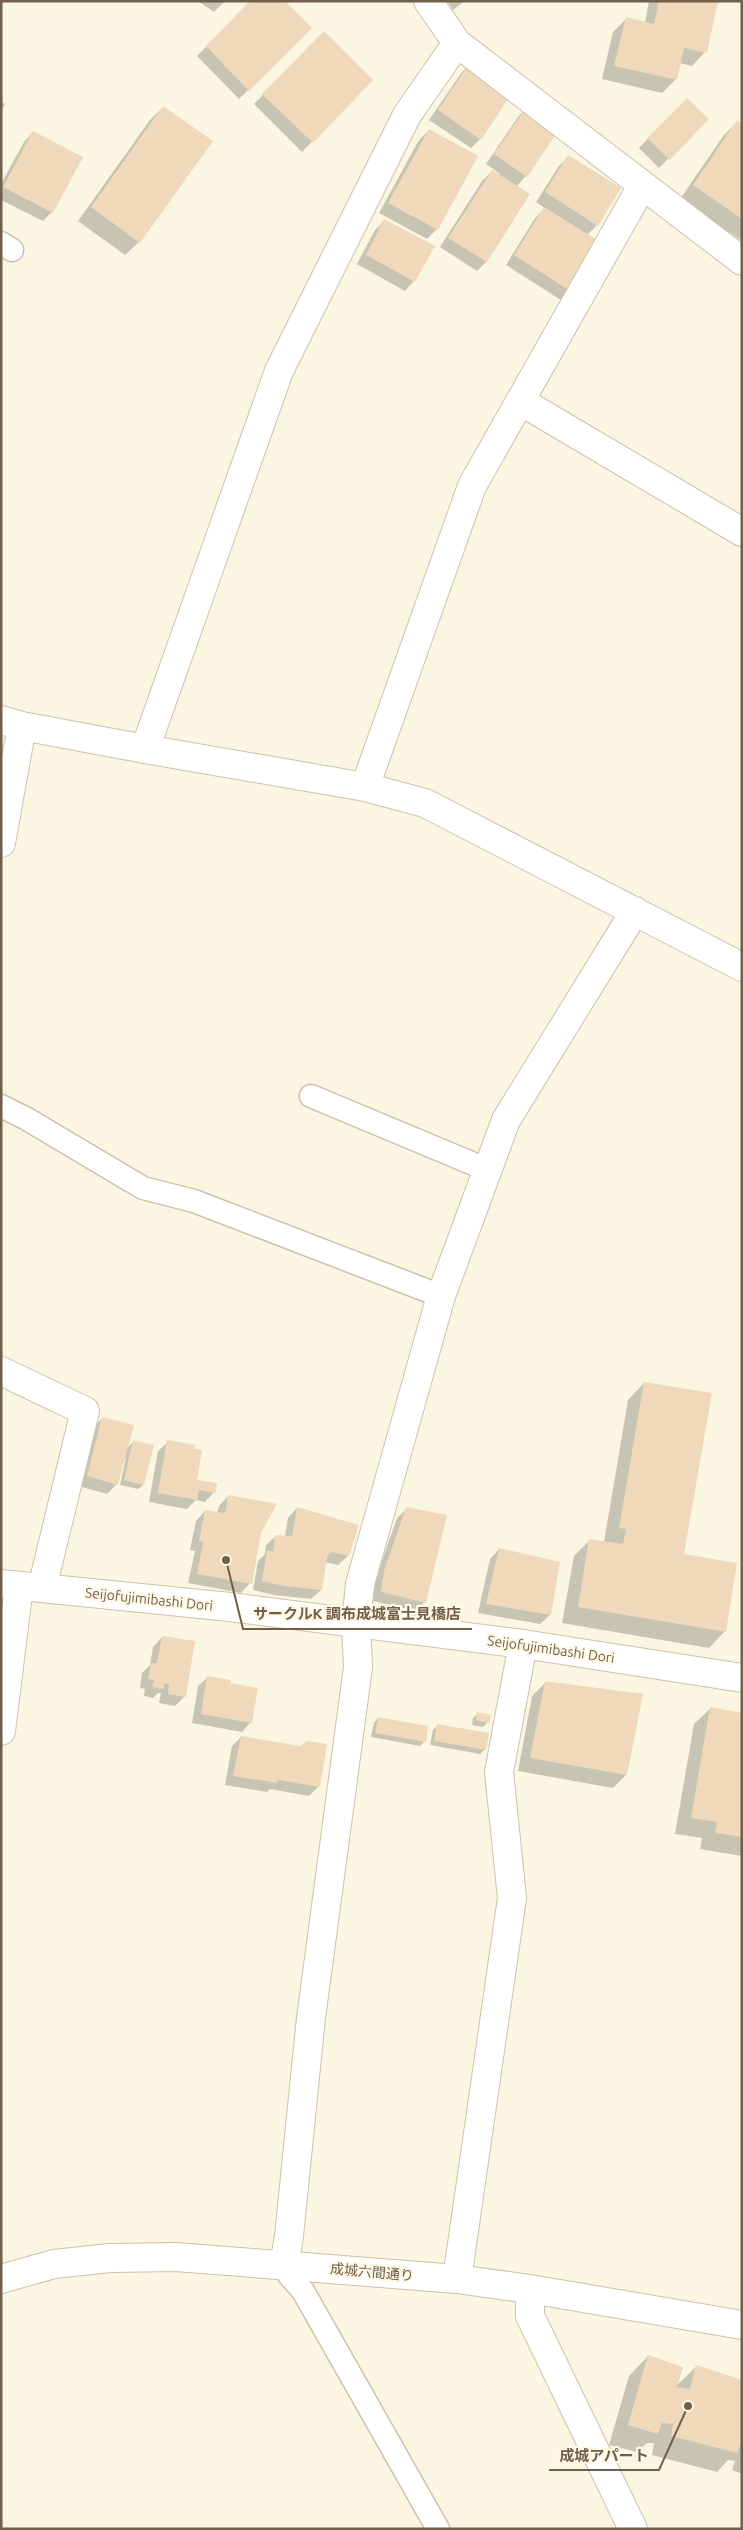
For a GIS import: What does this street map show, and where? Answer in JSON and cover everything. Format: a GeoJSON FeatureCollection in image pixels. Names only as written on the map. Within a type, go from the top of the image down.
{"type":"FeatureCollection","features":[{"type":"Feature","properties":{"kind":"street"},"geometry":{"type":"LineString","coordinates":[[428,1],[458,43],[742,261]]}},
{"type":"Feature","properties":{"kind":"street"},"geometry":{"type":"LineString","coordinates":[[145,749],[279,371],[406,115],[458,43]]}},
{"type":"Feature","properties":{"kind":"street"},"geometry":{"type":"LineString","coordinates":[[365,787],[472,486],[522,402],[642,186]]}},
{"type":"Feature","properties":{"kind":"street"},"geometry":{"type":"LineString","coordinates":[[522,402],[742,532]]}},
{"type":"Feature","properties":{"kind":"street"},"geometry":{"type":"LineString","coordinates":[[1,843],[12,724],[365,787],[425,803],[742,968]]}},
{"type":"Feature","properties":{"kind":"street"},"geometry":{"type":"LineString","coordinates":[[284,2265],[289,2236],[311,2018],[358,1667],[356,1624],[360,1584],[441,1296],[506,1120],[635,911]]}},
{"type":"Feature","properties":{"kind":"street"},"geometry":{"type":"LineString","coordinates":[[1,1371],[84,1411],[21,1586],[1,1731]]}},
{"type":"Feature","properties":{"kind":"street","name":"Seijofujimibashi Dori"},"geometry":{"type":"LineString","coordinates":[[21,1586],[230,1607],[523,1644],[742,1678]]}},
{"type":"Feature","properties":{"kind":"street"},"geometry":{"type":"LineString","coordinates":[[457,2279],[512,1898],[499,1772],[523,1644]]}},
{"type":"Feature","properties":{"kind":"street","name":"成城六間通り"},"geometry":{"type":"LineString","coordinates":[[1,2278],[54,2264],[110,2258],[176,2257],[457,2279],[530,2289],[742,2325]]}},
{"type":"Feature","properties":{"kind":"street"},"geometry":{"type":"LineString","coordinates":[[530,2289],[530,2316],[633,2529]]}},
{"type":"Feature","properties":{"kind":"lane"},"geometry":{"type":"LineString","coordinates":[[311,1096],[488,1170]]}},
{"type":"Feature","properties":{"kind":"lane"},"geometry":{"type":"LineString","coordinates":[[1,1106],[27,1119],[143,1188],[194,1202],[441,1296]]}},
{"type":"Feature","properties":{"kind":"lane"},"geometry":{"type":"LineString","coordinates":[[284,2265],[289,2275],[303,2291],[438,2529]]}},
{"type":"Feature","properties":{"kind":"building"},"geometry":{"type":"Polygon","coordinates":[[[250,1],[285,1],[312,28],[249,91],[206,46],[250,1]]]}},
{"type":"Feature","properties":{"kind":"building"},"geometry":{"type":"Polygon","coordinates":[[[659,1],[721,1],[717,5],[707,53],[684,48],[677,80],[614,66],[626,17],[654,24],[659,1]]]}},
{"type":"Feature","properties":{"kind":"building"},"geometry":{"type":"Polygon","coordinates":[[[324,31],[373,80],[313,143],[262,94],[324,31]]]}},
{"type":"Feature","properties":{"kind":"building"},"geometry":{"type":"Polygon","coordinates":[[[471,61],[514,90],[481,140],[438,110],[471,61]]]}},
{"type":"Feature","properties":{"kind":"building"},"geometry":{"type":"Polygon","coordinates":[[[687,98],[709,119],[670,160],[647,138],[687,98]]]}},
{"type":"Feature","properties":{"kind":"building"},"geometry":{"type":"Polygon","coordinates":[[[163,106],[213,141],[140,243],[91,207],[163,106]]]}},
{"type":"Feature","properties":{"kind":"building"},"geometry":{"type":"Polygon","coordinates":[[[527,106],[560,128],[527,177],[494,154],[527,106]]]}},
{"type":"Feature","properties":{"kind":"building"},"geometry":{"type":"Polygon","coordinates":[[[737,120],[742,124],[742,219],[693,185],[737,120]]]}},
{"type":"Feature","properties":{"kind":"building"},"geometry":{"type":"Polygon","coordinates":[[[429,129],[478,156],[438,230],[388,203],[429,129]]]}},
{"type":"Feature","properties":{"kind":"building"},"geometry":{"type":"Polygon","coordinates":[[[33,131],[83,157],[53,213],[3,187],[33,131]]]}},
{"type":"Feature","properties":{"kind":"building"},"geometry":{"type":"Polygon","coordinates":[[[568,155],[621,188],[598,226],[545,192],[568,155]]]}},
{"type":"Feature","properties":{"kind":"building"},"geometry":{"type":"Polygon","coordinates":[[[492,170],[530,194],[487,262],[448,238],[492,170]]]}},
{"type":"Feature","properties":{"kind":"building"},"geometry":{"type":"Polygon","coordinates":[[[544,207],[602,243],[572,292],[514,255],[544,207]]]}},
{"type":"Feature","properties":{"kind":"building"},"geometry":{"type":"Polygon","coordinates":[[[384,219],[435,246],[415,282],[366,255],[384,219]]]}},
{"type":"Feature","properties":{"kind":"building"},"geometry":{"type":"Polygon","coordinates":[[[644,1382],[712,1393],[684,1554],[737,1563],[726,1632],[578,1607],[589,1539],[623,1544],[626,1529],[619,1528],[644,1382]]]}},
{"type":"Feature","properties":{"kind":"building"},"geometry":{"type":"Polygon","coordinates":[[[102,1417],[134,1425],[118,1485],[87,1476],[102,1417]]]}},
{"type":"Feature","properties":{"kind":"building"},"geometry":{"type":"Polygon","coordinates":[[[133,1440],[154,1445],[144,1485],[124,1480],[133,1440]]]}},
{"type":"Feature","properties":{"kind":"building"},"geometry":{"type":"Polygon","coordinates":[[[167,1440],[195,1445],[194,1449],[202,1450],[197,1480],[217,1483],[216,1493],[199,1490],[197,1500],[158,1493],[167,1440]]]}},
{"type":"Feature","properties":{"kind":"building"},"geometry":{"type":"Polygon","coordinates":[[[228,1495],[277,1504],[261,1533],[252,1584],[197,1574],[203,1542],[199,1541],[205,1510],[225,1513],[228,1495]]]}},
{"type":"Feature","properties":{"kind":"building"},"geometry":{"type":"Polygon","coordinates":[[[297,1507],[359,1525],[349,1556],[331,1552],[327,1557],[322,1590],[284,1586],[262,1581],[267,1550],[273,1552],[275,1535],[292,1536],[297,1507]]]}},
{"type":"Feature","properties":{"kind":"building"},"geometry":{"type":"Polygon","coordinates":[[[406,1507],[447,1515],[426,1603],[381,1592],[384,1571],[406,1507]]]}},
{"type":"Feature","properties":{"kind":"building"},"geometry":{"type":"Polygon","coordinates":[[[499,1548],[560,1562],[551,1615],[486,1604],[499,1548]]]}},
{"type":"Feature","properties":{"kind":"building"},"geometry":{"type":"Polygon","coordinates":[[[162,1636],[195,1641],[186,1697],[168,1694],[169,1684],[164,1683],[164,1689],[152,1687],[154,1680],[148,1679],[151,1663],[157,1663],[162,1636]]]}},
{"type":"Feature","properties":{"kind":"building"},"geometry":{"type":"Polygon","coordinates":[[[207,1676],[231,1680],[230,1683],[258,1688],[252,1723],[201,1714],[207,1676]]]}},
{"type":"Feature","properties":{"kind":"building"},"geometry":{"type":"Polygon","coordinates":[[[545,1681],[643,1694],[627,1775],[530,1758],[545,1681]]]}},
{"type":"Feature","properties":{"kind":"building"},"geometry":{"type":"Polygon","coordinates":[[[710,1707],[742,1713],[742,1837],[715,1833],[717,1822],[691,1818],[710,1707]]]}},
{"type":"Feature","properties":{"kind":"building"},"geometry":{"type":"Polygon","coordinates":[[[477,1712],[491,1715],[489,1723],[476,1720],[477,1712]]]}},
{"type":"Feature","properties":{"kind":"building"},"geometry":{"type":"Polygon","coordinates":[[[378,1717],[428,1726],[426,1742],[375,1733],[378,1717]]]}},
{"type":"Feature","properties":{"kind":"building"},"geometry":{"type":"Polygon","coordinates":[[[437,1724],[489,1733],[486,1750],[434,1741],[437,1724]]]}},
{"type":"Feature","properties":{"kind":"building"},"geometry":{"type":"Polygon","coordinates":[[[241,1736],[300,1746],[307,1741],[327,1744],[320,1787],[278,1780],[277,1783],[233,1776],[241,1736]]]}},
{"type":"Feature","properties":{"kind":"building"},"geometry":{"type":"Polygon","coordinates":[[[648,2355],[683,2367],[677,2387],[690,2389],[696,2365],[742,2380],[742,2442],[737,2453],[671,2436],[673,2424],[662,2423],[658,2434],[628,2425],[648,2355]]]}},
{"type":"Feature","properties":{"kind":"place","name":"サークルK 調布成城富士見橋店"},"geometry":{"type":"Point","coordinates":[226,1560]}},
{"type":"Feature","properties":{"kind":"place","name":"成城アパート"},"geometry":{"type":"Point","coordinates":[688,2406]}}]}
